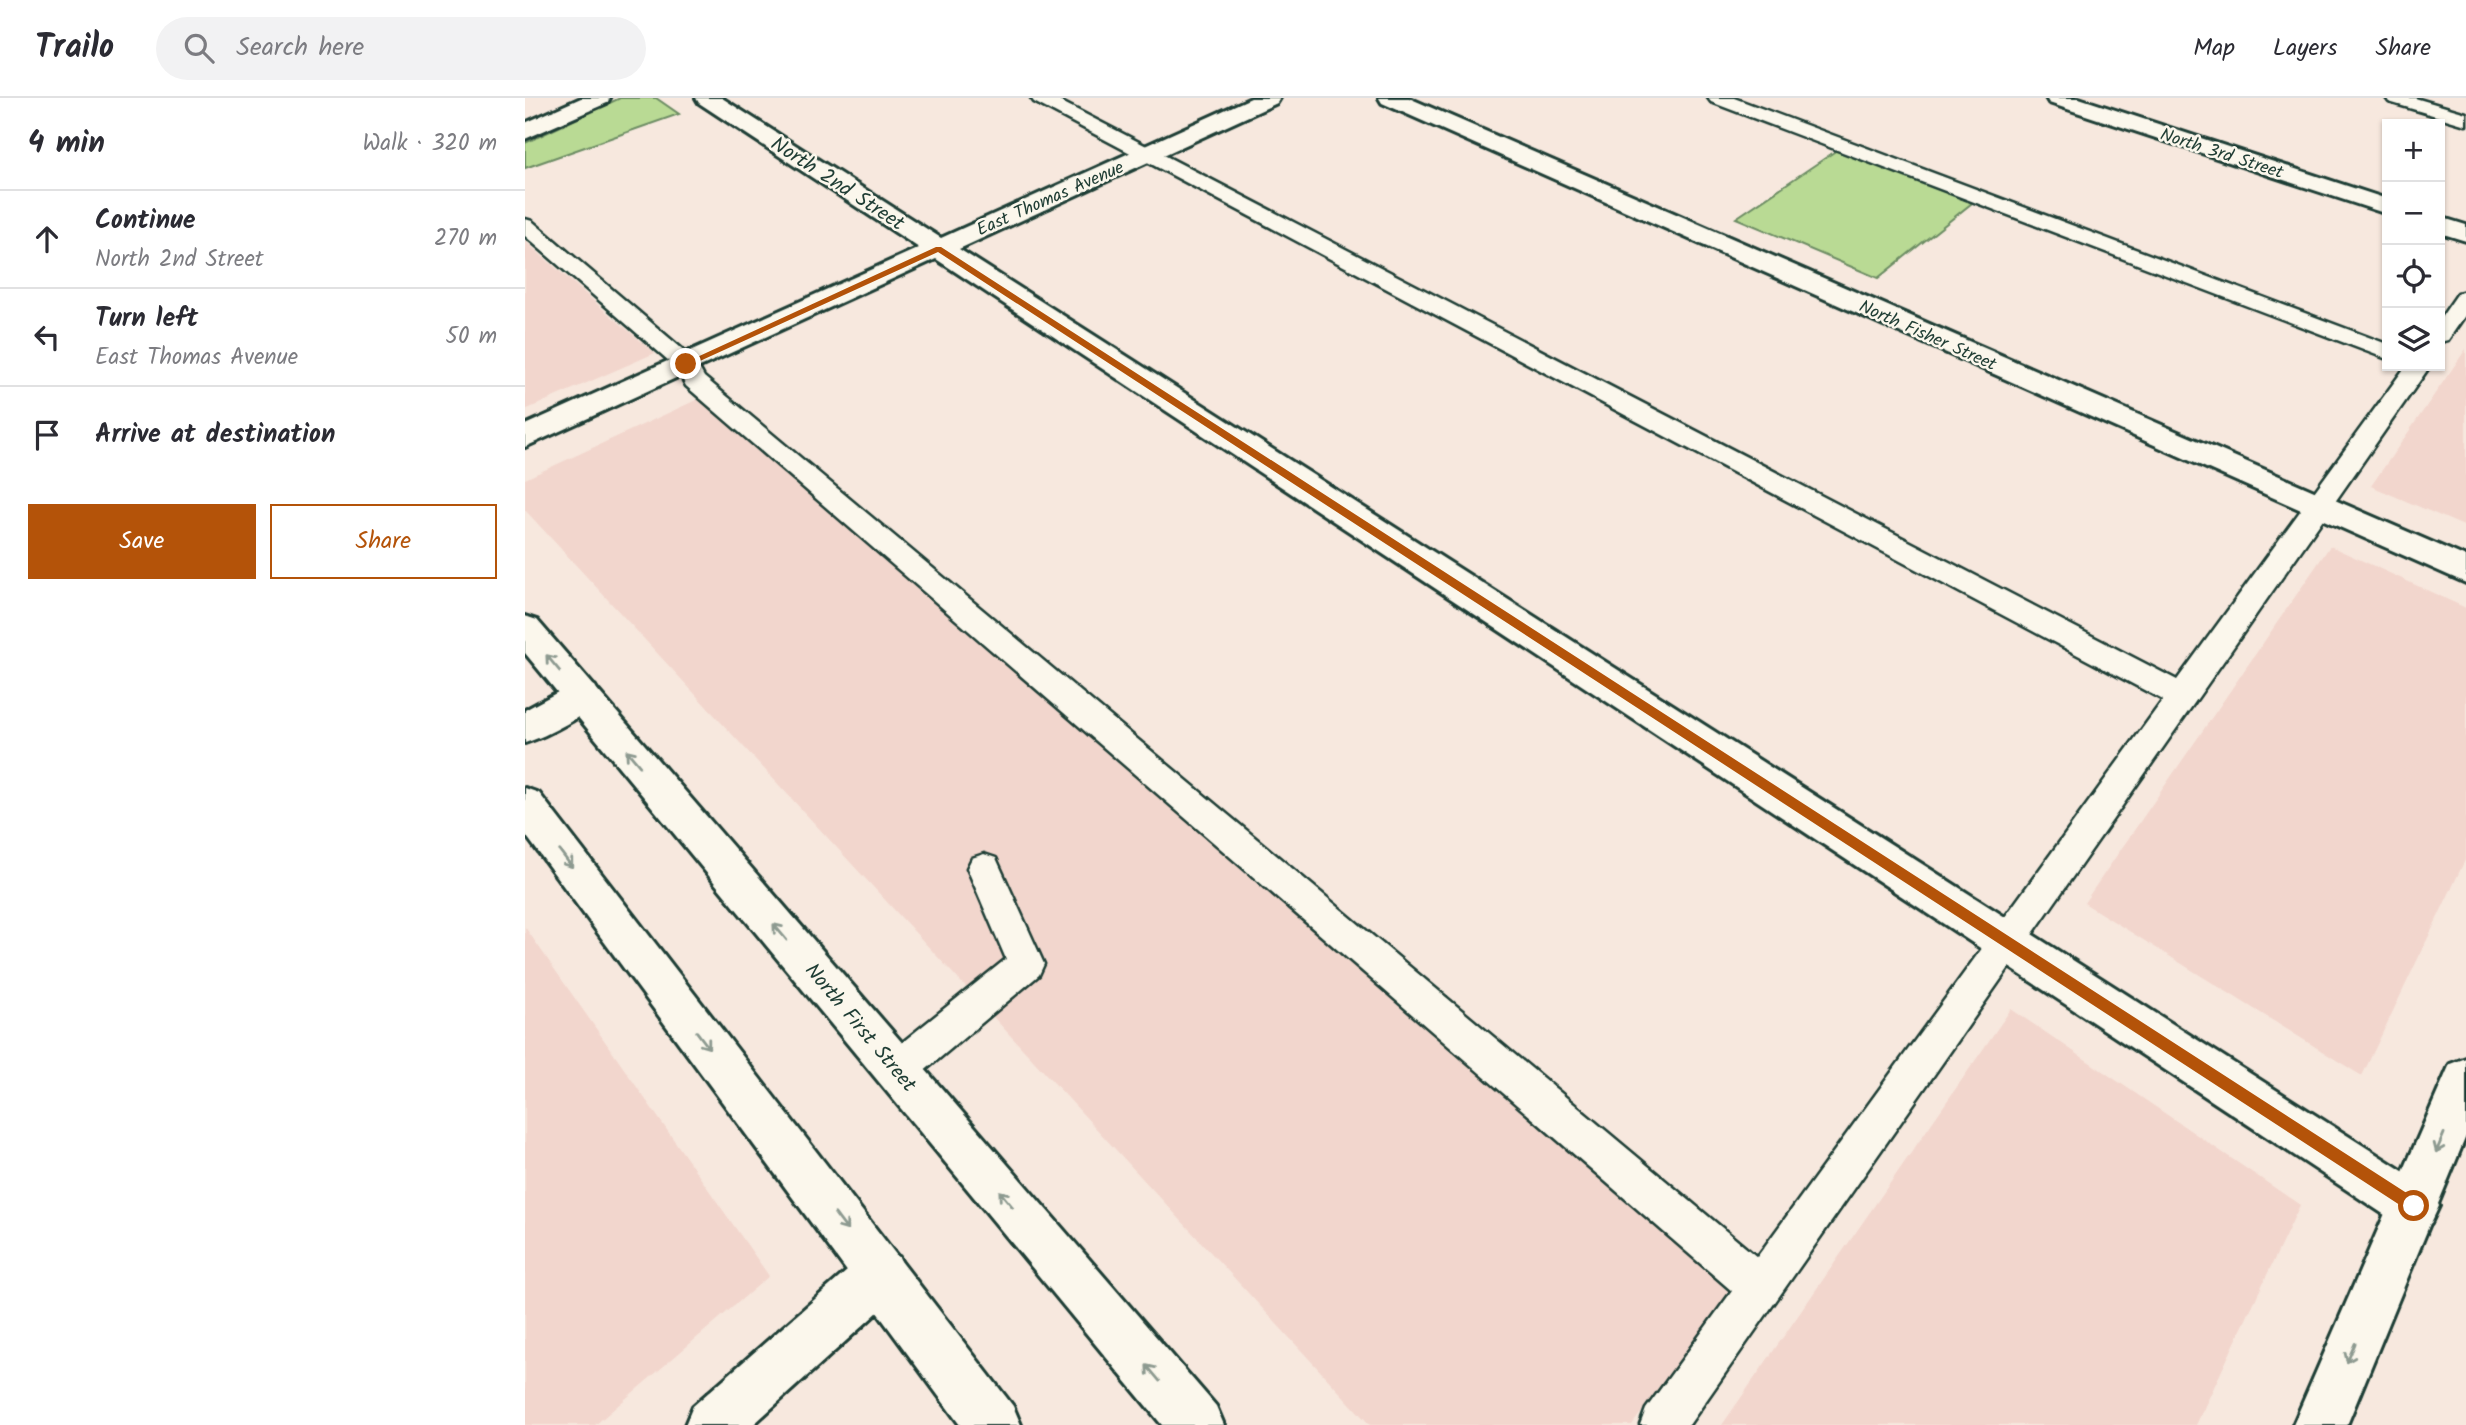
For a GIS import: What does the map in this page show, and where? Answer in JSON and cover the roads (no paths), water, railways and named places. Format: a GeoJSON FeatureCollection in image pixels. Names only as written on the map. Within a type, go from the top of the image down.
{"type":"FeatureCollection","features":[{"type":"Feature","properties":{"kind":"street"},"geometry":{"type":"LineString","coordinates":[[525,132],[599,98]]}},
{"type":"Feature","properties":{"kind":"street","name":"North 2nd Street"},"geometry":{"type":"LineString","coordinates":[[707,98],[2414,1206]]}},
{"type":"Feature","properties":{"kind":"street","name":"East Thomas Avenue"},"geometry":{"type":"LineString","coordinates":[[525,437],[1269,98]]}},
{"type":"Feature","properties":{"kind":"street","name":"North Fisher Street"},"geometry":{"type":"LineString","coordinates":[[1390,98],[2466,571]]}},
{"type":"Feature","properties":{"kind":"street","name":"North 3rd Street"},"geometry":{"type":"LineString","coordinates":[[2057,98],[2382,205]]}},
{"type":"Feature","properties":{"kind":"street"},"geometry":{"type":"LineString","coordinates":[[2445,227],[2466,233]]}},
{"type":"Feature","properties":{"kind":"street","name":"North First Street"},"geometry":{"type":"LineString","coordinates":[[525,629],[1197,1425]]}},
{"type":"Feature","properties":{"kind":"street"},"geometry":{"type":"LineString","coordinates":[[525,728],[582,696]]}},
{"type":"Feature","properties":{"kind":"street"},"geometry":{"type":"LineString","coordinates":[[525,804],[994,1425]]}},
{"type":"Feature","properties":{"kind":"street"},"geometry":{"type":"LineString","coordinates":[[2320,1425],[2466,1080]]}},
{"type":"Feature","properties":{"kind":"street"},"geometry":{"type":"LineString","coordinates":[[712,1425],[881,1275]]}},
{"type":"Feature","properties":{"kind":"lane"},"geometry":{"type":"LineString","coordinates":[[1040,98],[2182,696]]}},
{"type":"Feature","properties":{"kind":"lane"},"geometry":{"type":"LineString","coordinates":[[1717,98],[2382,350]]}},
{"type":"Feature","properties":{"kind":"lane"},"geometry":{"type":"LineString","coordinates":[[2395,98],[2466,119]]}},
{"type":"Feature","properties":{"kind":"lane"},"geometry":{"type":"LineString","coordinates":[[525,225],[686,364],[694,381],[1760,1287]]}},
{"type":"Feature","properties":{"kind":"lane"},"geometry":{"type":"LineString","coordinates":[[2445,328],[2466,298]]}},
{"type":"Feature","properties":{"kind":"lane"},"geometry":{"type":"LineString","coordinates":[[1662,1425],[2413,371]]}},
{"type":"Feature","properties":{"kind":"lane"},"geometry":{"type":"LineString","coordinates":[[897,1070],[1026,964],[984,868]]}}]}
